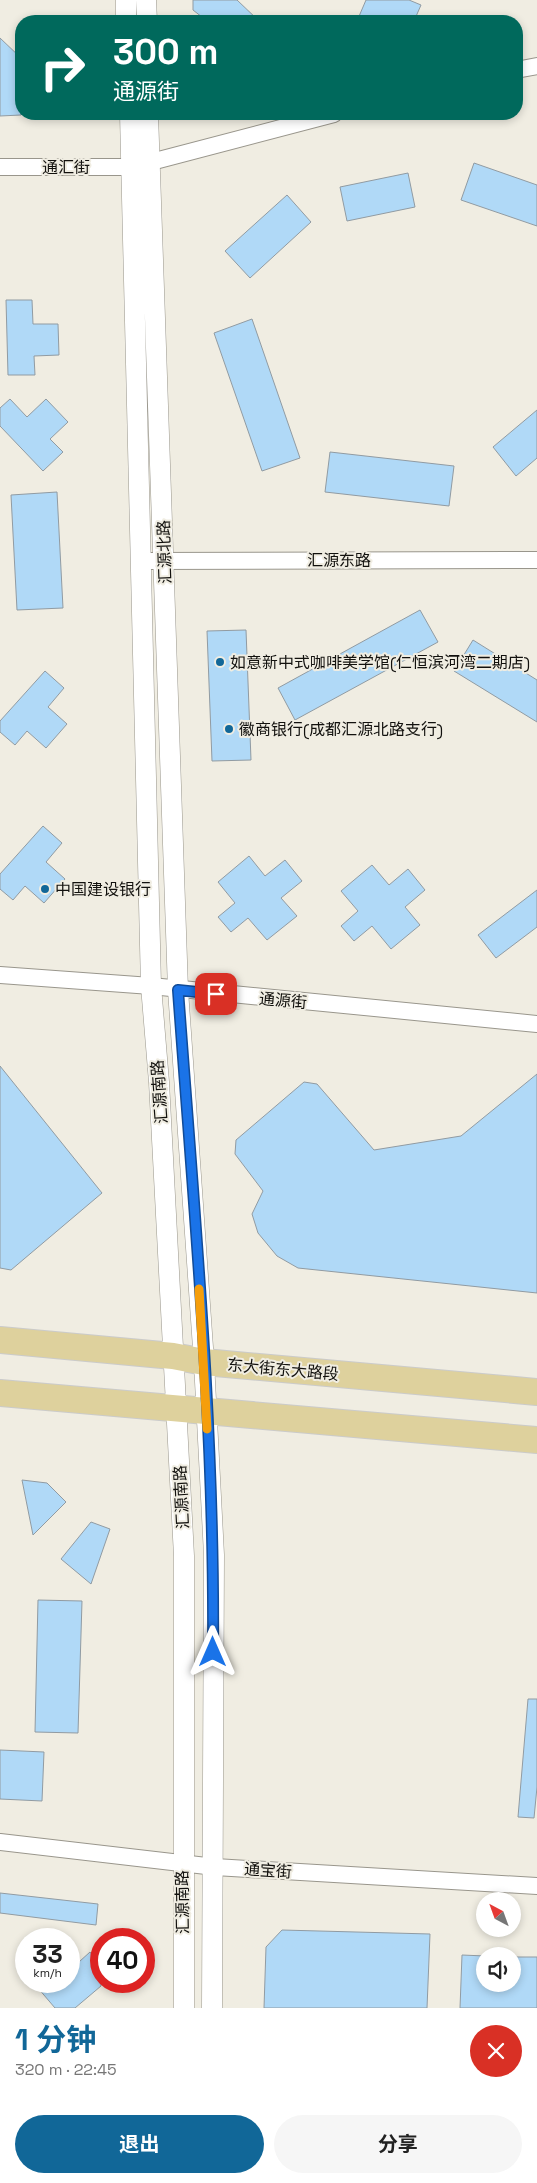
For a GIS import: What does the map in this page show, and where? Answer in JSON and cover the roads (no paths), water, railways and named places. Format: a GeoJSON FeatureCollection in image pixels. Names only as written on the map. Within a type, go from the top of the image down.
{"type":"FeatureCollection","features":[{"type":"Feature","properties":{"kind":"main road","name":"东大街东大路段"},"geometry":{"type":"LineString","coordinates":[[0,1340],[173,1356],[204,1362],[537,1392]]}},
{"type":"Feature","properties":{"kind":"main road"},"geometry":{"type":"LineString","coordinates":[[0,1393],[537,1440]]}},
{"type":"Feature","properties":{"kind":"street"},"geometry":{"type":"LineString","coordinates":[[126,0],[126,15]]}},
{"type":"Feature","properties":{"kind":"street"},"geometry":{"type":"LineString","coordinates":[[146,0],[147,15]]}},
{"type":"Feature","properties":{"kind":"street"},"geometry":{"type":"LineString","coordinates":[[523,69],[537,66]]}},
{"type":"Feature","properties":{"kind":"street","name":"汇源北路"},"geometry":{"type":"LineString","coordinates":[[131,120],[141,165],[164,560],[178,990]]}},
{"type":"Feature","properties":{"kind":"street","name":"汇源北路"},"geometry":{"type":"LineString","coordinates":[[147,120],[141,165],[142,561],[152,986]]}},
{"type":"Feature","properties":{"kind":"street","name":"通汇街"},"geometry":{"type":"LineString","coordinates":[[0,167],[141,165],[311,120]]}},
{"type":"Feature","properties":{"kind":"street","name":"汇源东路"},"geometry":{"type":"LineString","coordinates":[[142,561],[537,560]]}},
{"type":"Feature","properties":{"kind":"street","name":"通源街"},"geometry":{"type":"LineString","coordinates":[[0,975],[152,986],[537,1024]]}},
{"type":"Feature","properties":{"kind":"street","name":"汇源南路"},"geometry":{"type":"LineString","coordinates":[[152,986],[159,1082],[184,1556],[182,1864],[184,2008]]}},
{"type":"Feature","properties":{"kind":"street","name":"汇源南路"},"geometry":{"type":"LineString","coordinates":[[178,990],[204,1362],[214,1555],[212,2008]]}},
{"type":"Feature","properties":{"kind":"street","name":"通宝街"},"geometry":{"type":"LineString","coordinates":[[0,1842],[182,1864],[537,1886]]}},
{"type":"Feature","properties":{"kind":"place","name":"如意新中式咖啡美学馆(仁恒滨河湾二期店)"},"geometry":{"type":"Point","coordinates":[220,662]}},
{"type":"Feature","properties":{"kind":"place","name":"徽商银行(成都汇源北路支行)"},"geometry":{"type":"Point","coordinates":[229,729]}},
{"type":"Feature","properties":{"kind":"place","name":"中国建设银行"},"geometry":{"type":"Point","coordinates":[45,889]}}]}
